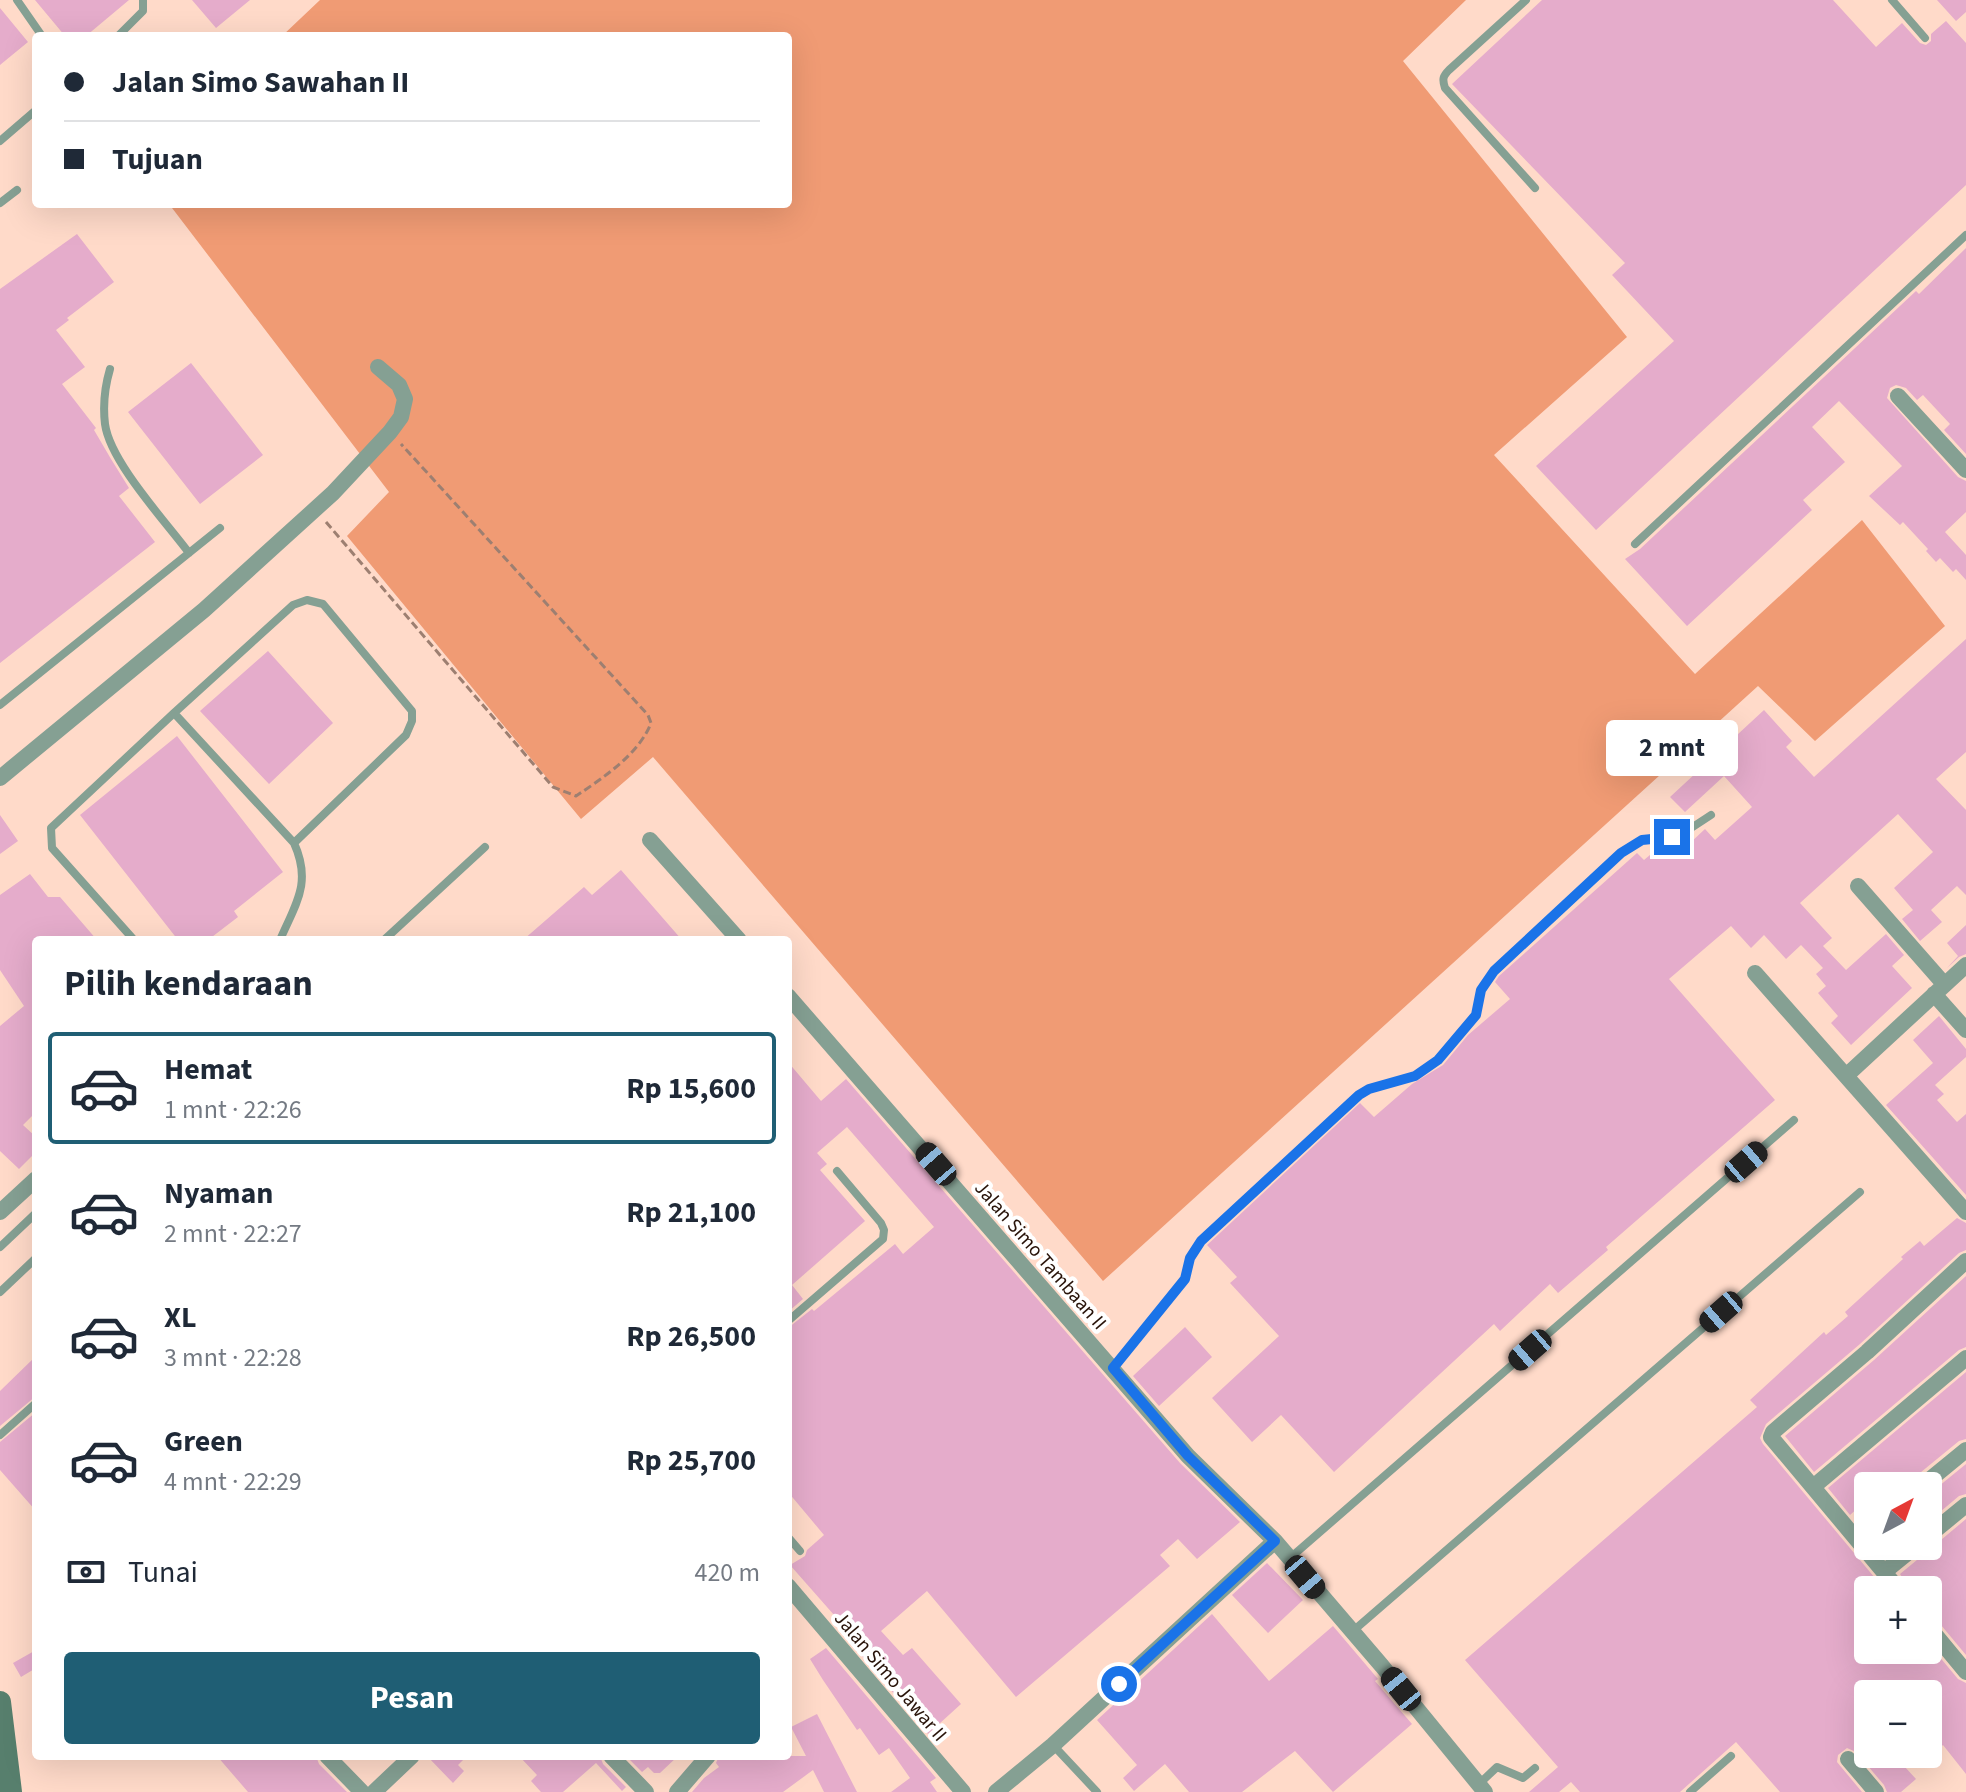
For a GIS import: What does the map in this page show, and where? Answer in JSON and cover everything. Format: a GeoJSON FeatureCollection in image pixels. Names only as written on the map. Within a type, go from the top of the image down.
{"type":"FeatureCollection","features":[{"type":"Feature","properties":{"kind":"main road"},"geometry":{"type":"LineString","coordinates":[[0,1702],[11,1792]]}},
{"type":"Feature","properties":{"kind":"street"},"geometry":{"type":"LineString","coordinates":[[0,778],[204,610],[315,509],[390,432],[401,417],[405,399],[399,385],[378,367]]}},
{"type":"Feature","properties":{"kind":"street"},"geometry":{"type":"LineString","coordinates":[[1898,396],[1966,470]]}},
{"type":"Feature","properties":{"kind":"street"},"geometry":{"type":"LineString","coordinates":[[650,840],[735,936]]}},
{"type":"Feature","properties":{"kind":"street"},"geometry":{"type":"LineString","coordinates":[[1858,886],[1939,989],[1966,1030]]}},
{"type":"Feature","properties":{"kind":"street"},"geometry":{"type":"LineString","coordinates":[[1847,1075],[1966,965]]}},
{"type":"Feature","properties":{"kind":"street"},"geometry":{"type":"LineString","coordinates":[[1755,973],[1966,1212]]}},
{"type":"Feature","properties":{"kind":"street","name":"Jalan Simo Tambaan II"},"geometry":{"type":"LineString","coordinates":[[792,1001],[1188,1456],[1290,1558],[1482,1788]]}},
{"type":"Feature","properties":{"kind":"street"},"geometry":{"type":"LineString","coordinates":[[0,1212],[32,1183]]}},
{"type":"Feature","properties":{"kind":"street"},"geometry":{"type":"LineString","coordinates":[[1854,1527],[1773,1441],[1773,1432],[1867,1352],[1966,1261]]}},
{"type":"Feature","properties":{"kind":"street"},"geometry":{"type":"LineString","coordinates":[[1813,1487],[1966,1358]]}},
{"type":"Feature","properties":{"kind":"street"},"geometry":{"type":"LineString","coordinates":[[1939,1472],[1966,1450]]}},
{"type":"Feature","properties":{"kind":"street"},"geometry":{"type":"LineString","coordinates":[[1942,1525],[1966,1505]]}},
{"type":"Feature","properties":{"kind":"street"},"geometry":{"type":"LineString","coordinates":[[996,1792],[1053,1745],[1275,1541]]}},
{"type":"Feature","properties":{"kind":"street"},"geometry":{"type":"LineString","coordinates":[[1877,1560],[1887,1576]]}},
{"type":"Feature","properties":{"kind":"street"},"geometry":{"type":"LineString","coordinates":[[1884,1572],[1899,1560]]}},
{"type":"Feature","properties":{"kind":"street","name":"Jalan Simo Jawar II"},"geometry":{"type":"LineString","coordinates":[[792,1591],[963,1792]]}},
{"type":"Feature","properties":{"kind":"street"},"geometry":{"type":"LineString","coordinates":[[1942,1643],[1966,1672]]}},
{"type":"Feature","properties":{"kind":"street"},"geometry":{"type":"LineString","coordinates":[[1848,1759],[1876,1792]]}},
{"type":"Feature","properties":{"kind":"street"},"geometry":{"type":"LineString","coordinates":[[331,1760],[362,1792]]}},
{"type":"Feature","properties":{"kind":"street"},"geometry":{"type":"LineString","coordinates":[[382,1790],[408,1760]]}},
{"type":"Feature","properties":{"kind":"street"},"geometry":{"type":"LineString","coordinates":[[615,1760],[646,1792]]}},
{"type":"Feature","properties":{"kind":"street"},"geometry":{"type":"LineString","coordinates":[[677,1792],[705,1760]]}},
{"type":"Feature","properties":{"kind":"lane"},"geometry":{"type":"LineString","coordinates":[[17,0],[39,32]]}},
{"type":"Feature","properties":{"kind":"lane"},"geometry":{"type":"LineString","coordinates":[[122,32],[143,11],[143,0]]}},
{"type":"Feature","properties":{"kind":"lane"},"geometry":{"type":"LineString","coordinates":[[1526,0],[1443,75],[1443,81],[1445,88],[1535,188]]}},
{"type":"Feature","properties":{"kind":"lane"},"geometry":{"type":"LineString","coordinates":[[1892,0],[1925,38]]}},
{"type":"Feature","properties":{"kind":"lane"},"geometry":{"type":"LineString","coordinates":[[0,141],[32,113]]}},
{"type":"Feature","properties":{"kind":"lane"},"geometry":{"type":"LineString","coordinates":[[0,203],[17,190]]}},
{"type":"Feature","properties":{"kind":"lane"},"geometry":{"type":"LineString","coordinates":[[1635,544],[1966,235]]}},
{"type":"Feature","properties":{"kind":"lane"},"geometry":{"type":"LineString","coordinates":[[110,369],[106,385],[105,423],[108,435],[122,464],[189,553]]}},
{"type":"Feature","properties":{"kind":"lane"},"geometry":{"type":"LineString","coordinates":[[0,705],[220,528]]}},
{"type":"Feature","properties":{"kind":"lane"},"geometry":{"type":"LineString","coordinates":[[130,936],[52,848],[51,828],[293,605],[307,600],[323,604],[412,711],[412,721],[406,735],[294,843]]}},
{"type":"Feature","properties":{"kind":"lane"},"geometry":{"type":"LineString","coordinates":[[174,713],[294,843],[302,861],[302,888],[282,936]]}},
{"type":"Feature","properties":{"kind":"lane"},"geometry":{"type":"LineString","coordinates":[[1113,1368],[1185,1279],[1190,1258],[1201,1241],[1338,1113],[1369,1089],[1415,1076],[1438,1060],[1476,1015],[1481,990],[1494,971],[1621,853],[1642,840],[1682,834],[1711,815]]}},
{"type":"Feature","properties":{"kind":"lane"},"geometry":{"type":"LineString","coordinates":[[388,936],[485,847]]}},
{"type":"Feature","properties":{"kind":"lane"},"geometry":{"type":"LineString","coordinates":[[1290,1558],[1794,1120]]}},
{"type":"Feature","properties":{"kind":"lane"},"geometry":{"type":"LineString","coordinates":[[792,1318],[883,1239],[881,1223],[837,1171]]}},
{"type":"Feature","properties":{"kind":"lane"},"geometry":{"type":"LineString","coordinates":[[1352,1632],[1860,1192]]}},
{"type":"Feature","properties":{"kind":"lane"},"geometry":{"type":"LineString","coordinates":[[0,1247],[32,1217]]}},
{"type":"Feature","properties":{"kind":"lane"},"geometry":{"type":"LineString","coordinates":[[0,1292],[32,1262]]}},
{"type":"Feature","properties":{"kind":"lane"},"geometry":{"type":"LineString","coordinates":[[0,1435],[32,1407]]}},
{"type":"Feature","properties":{"kind":"lane"},"geometry":{"type":"LineString","coordinates":[[792,1542],[800,1551]]}},
{"type":"Feature","properties":{"kind":"lane"},"geometry":{"type":"LineString","coordinates":[[1053,1745],[1097,1792]]}},
{"type":"Feature","properties":{"kind":"lane"},"geometry":{"type":"LineString","coordinates":[[1690,1792],[1731,1756]]}},
{"type":"Feature","properties":{"kind":"lane"},"geometry":{"type":"LineString","coordinates":[[1482,1788],[1497,1767],[1523,1778],[1535,1768]]}},
{"type":"Feature","properties":{"kind":"path"},"geometry":{"type":"LineString","coordinates":[[315,509],[553,787],[576,796],[604,777],[646,737],[651,723],[648,715],[390,432]]}},
{"type":"Feature","properties":{"kind":"shaded area"},"geometry":{"type":"Polygon","coordinates":[[[320,0],[1466,0],[1403,61],[1627,337],[1494,455],[1695,674],[1862,520],[1945,626],[1815,741],[1758,686],[1103,1281],[653,757],[581,819],[347,536],[389,492],[172,208],[792,208],[792,32],[286,32],[320,0]]]}},
{"type":"Feature","properties":{"kind":"building"},"geometry":{"type":"Polygon","coordinates":[[[35,0],[129,0],[91,32],[62,32],[35,0]]]}},
{"type":"Feature","properties":{"kind":"building"},"geometry":{"type":"Polygon","coordinates":[[[192,0],[250,0],[216,28],[192,0]]]}},
{"type":"Feature","properties":{"kind":"building"},"geometry":{"type":"Polygon","coordinates":[[[1542,0],[1833,0],[1876,47],[1902,23],[1920,43],[1926,45],[1931,41],[1931,34],[1946,21],[1966,43],[1966,185],[1596,530],[1536,466],[1674,341],[1612,275],[1625,263],[1452,84],[1542,0]]]}},
{"type":"Feature","properties":{"kind":"building"},"geometry":{"type":"Polygon","coordinates":[[[1937,0],[1966,0],[1966,12],[1956,21],[1937,0]]]}},
{"type":"Feature","properties":{"kind":"building"},"geometry":{"type":"Polygon","coordinates":[[[0,8],[28,42],[0,65],[0,8]]]}},
{"type":"Feature","properties":{"kind":"building"},"geometry":{"type":"Polygon","coordinates":[[[77,234],[114,282],[56,330],[85,367],[62,384],[96,428],[94,430],[129,488],[119,496],[155,542],[0,663],[0,289],[77,234]]]}},
{"type":"Feature","properties":{"kind":"building"},"geometry":{"type":"Polygon","coordinates":[[[1966,248],[1966,454],[1944,430],[1950,424],[1923,395],[1917,400],[1906,388],[1896,385],[1890,388],[1887,398],[1958,477],[1966,481],[1966,512],[1945,532],[1966,555],[1966,580],[1940,558],[1936,562],[1903,522],[1900,525],[1869,496],[1902,466],[1839,401],[1812,427],[1845,462],[1803,500],[1812,510],[1687,626],[1625,559],[1640,549],[1966,248]]]}},
{"type":"Feature","properties":{"kind":"building"},"geometry":{"type":"Polygon","coordinates":[[[191,363],[263,455],[200,504],[128,412],[191,363]]]}},
{"type":"Feature","properties":{"kind":"building"},"geometry":{"type":"Polygon","coordinates":[[[1966,639],[1966,752],[1936,779],[1966,810],[1966,895],[1957,886],[1931,910],[1942,922],[1920,941],[1902,919],[1913,910],[1894,888],[1933,852],[1898,814],[1800,903],[1832,938],[1823,946],[1846,970],[1886,934],[1904,955],[1892,966],[1912,988],[1851,1045],[1831,1023],[1838,1016],[1818,993],[1826,986],[1816,974],[1823,968],[1801,945],[1786,959],[1764,935],[1751,948],[1731,926],[1669,979],[1775,1100],[1606,1247],[1608,1250],[1558,1293],[1550,1284],[1500,1331],[1494,1324],[1334,1472],[1281,1415],[1252,1442],[1212,1398],[1279,1336],[1230,1283],[1237,1277],[1207,1245],[1360,1103],[1374,1117],[1412,1084],[1443,1065],[1468,1035],[1510,999],[1495,982],[1499,976],[1637,853],[1644,860],[1663,844],[1675,857],[1705,829],[1715,840],[1752,807],[1724,776],[1685,812],[1670,797],[1764,710],[1792,741],[1786,747],[1814,777],[1966,639]]]}},
{"type":"Feature","properties":{"kind":"building"},"geometry":{"type":"Polygon","coordinates":[[[268,651],[333,723],[269,784],[200,711],[268,651]]]}},
{"type":"Feature","properties":{"kind":"building"},"geometry":{"type":"Polygon","coordinates":[[[177,736],[283,872],[234,911],[238,917],[213,936],[175,936],[80,815],[177,736]]]}},
{"type":"Feature","properties":{"kind":"building"},"geometry":{"type":"Polygon","coordinates":[[[0,815],[18,841],[0,854],[0,815]]]}},
{"type":"Feature","properties":{"kind":"building"},"geometry":{"type":"Polygon","coordinates":[[[621,870],[679,936],[528,936],[584,887],[592,895],[621,870]]]}},
{"type":"Feature","properties":{"kind":"building"},"geometry":{"type":"Polygon","coordinates":[[[30,874],[48,897],[60,897],[94,936],[32,936],[32,1116],[23,1125],[32,1133],[32,1156],[19,1169],[0,1151],[0,1026],[24,1006],[0,970],[0,895],[30,874]]]}},
{"type":"Feature","properties":{"kind":"building"},"geometry":{"type":"Polygon","coordinates":[[[1966,925],[1966,954],[1947,968],[1958,956],[1947,943],[1966,925]]]}},
{"type":"Feature","properties":{"kind":"building"},"geometry":{"type":"Polygon","coordinates":[[[1939,1016],[1966,1049],[1966,1057],[1935,1085],[1944,1094],[1937,1100],[1957,1122],[1966,1114],[1966,1195],[1886,1105],[1933,1063],[1913,1040],[1939,1016]]]}},
{"type":"Feature","properties":{"kind":"building"},"geometry":{"type":"Polygon","coordinates":[[[792,1067],[821,1101],[846,1079],[1180,1463],[1240,1522],[1197,1559],[1178,1539],[1160,1555],[1170,1566],[1016,1697],[927,1591],[881,1631],[903,1655],[912,1648],[961,1704],[928,1734],[845,1636],[849,1632],[792,1567],[792,1564],[805,1556],[807,1550],[824,1535],[792,1497],[792,1325],[812,1309],[814,1311],[895,1244],[903,1254],[934,1227],[847,1127],[817,1153],[827,1164],[820,1170],[865,1221],[792,1285],[792,1067]]]}},
{"type":"Feature","properties":{"kind":"building"},"geometry":{"type":"Polygon","coordinates":[[[1957,1218],[1966,1223],[1966,1250],[1766,1424],[1760,1438],[1854,1553],[1854,1560],[1860,1560],[1873,1576],[1854,1576],[1854,1664],[1942,1664],[1942,1660],[1958,1679],[1966,1683],[1966,1774],[1942,1746],[1942,1680],[1854,1680],[1854,1751],[1847,1748],[1838,1755],[1837,1762],[1862,1792],[1780,1792],[1736,1742],[1680,1792],[1580,1792],[1571,1782],[1559,1792],[1529,1792],[1558,1767],[1465,1660],[1757,1407],[1750,1400],[1824,1332],[1826,1335],[1848,1316],[1845,1312],[1903,1259],[1901,1257],[1920,1241],[1924,1246],[1957,1218]]]}},
{"type":"Feature","properties":{"kind":"building"},"geometry":{"type":"Polygon","coordinates":[[[1966,1276],[1966,1347],[1814,1472],[1785,1436],[1966,1276]]]}},
{"type":"Feature","properties":{"kind":"building"},"geometry":{"type":"Polygon","coordinates":[[[792,1285],[803,1299],[792,1309],[792,1285]]]}},
{"type":"Feature","properties":{"kind":"building"},"geometry":{"type":"Polygon","coordinates":[[[1185,1327],[1212,1357],[1159,1406],[1133,1376],[1185,1327]]]}},
{"type":"Feature","properties":{"kind":"building"},"geometry":{"type":"Polygon","coordinates":[[[32,1360],[32,1399],[0,1426],[0,1391],[32,1360]]]}},
{"type":"Feature","properties":{"kind":"building"},"geometry":{"type":"Polygon","coordinates":[[[1966,1372],[1966,1439],[1959,1441],[1921,1472],[1854,1472],[1854,1511],[1850,1515],[1828,1488],[1966,1372]]]}},
{"type":"Feature","properties":{"kind":"building"},"geometry":{"type":"Polygon","coordinates":[[[32,1415],[32,1506],[0,1470],[0,1442],[32,1415]]]}},
{"type":"Feature","properties":{"kind":"building"},"geometry":{"type":"Polygon","coordinates":[[[1966,1464],[1966,1494],[1942,1510],[1942,1484],[1966,1464]]]}},
{"type":"Feature","properties":{"kind":"building"},"geometry":{"type":"Polygon","coordinates":[[[1966,1519],[1966,1655],[1942,1626],[1942,1576],[1900,1574],[1917,1560],[1942,1560],[1942,1539],[1966,1519]]]}},
{"type":"Feature","properties":{"kind":"building"},"geometry":{"type":"Polygon","coordinates":[[[1267,1563],[1303,1600],[1268,1633],[1232,1595],[1267,1563]]]}},
{"type":"Feature","properties":{"kind":"building"},"geometry":{"type":"Polygon","coordinates":[[[1212,1614],[1269,1681],[1333,1626],[1412,1724],[1333,1792],[1295,1751],[1242,1792],[1189,1792],[1165,1764],[1134,1791],[1123,1778],[1137,1765],[1097,1720],[1212,1614]]]}},
{"type":"Feature","properties":{"kind":"building"},"geometry":{"type":"Polygon","coordinates":[[[826,1648],[936,1778],[930,1782],[937,1792],[891,1792],[910,1778],[889,1748],[879,1755],[860,1728],[857,1730],[823,1680],[810,1659],[826,1648]]]}},
{"type":"Feature","properties":{"kind":"building"},"geometry":{"type":"Polygon","coordinates":[[[32,1652],[32,1670],[21,1677],[13,1663],[32,1652]]]}},
{"type":"Feature","properties":{"kind":"building"},"geometry":{"type":"Polygon","coordinates":[[[817,1714],[857,1792],[824,1792],[813,1770],[783,1792],[692,1792],[719,1767],[717,1760],[792,1760],[792,1756],[806,1756],[792,1726],[817,1714]]]}},
{"type":"Feature","properties":{"kind":"building"},"geometry":{"type":"Polygon","coordinates":[[[220,1760],[318,1760],[347,1792],[248,1792],[220,1760]]]}},
{"type":"Feature","properties":{"kind":"building"},"geometry":{"type":"Polygon","coordinates":[[[431,1760],[463,1760],[458,1765],[464,1771],[453,1783],[431,1760]]]}},
{"type":"Feature","properties":{"kind":"building"},"geometry":{"type":"Polygon","coordinates":[[[523,1760],[602,1760],[626,1787],[622,1791],[596,1763],[563,1792],[541,1792],[531,1781],[537,1775],[523,1760]]]}},
{"type":"Feature","properties":{"kind":"building"},"geometry":{"type":"Polygon","coordinates":[[[630,1760],[674,1760],[660,1773],[654,1773],[648,1767],[642,1772],[630,1760]]]}},
{"type":"Feature","properties":{"kind":"building"},"geometry":{"type":"Polygon","coordinates":[[[1870,1768],[1906,1768],[1916,1779],[1901,1792],[1887,1792],[1870,1768]]]}},
{"type":"Feature","properties":{"kind":"route"},"geometry":{"type":"LineString","coordinates":[[1119,1684],[1275,1541],[1188,1456],[1113,1368],[1168,1303],[1185,1279],[1194,1250],[1219,1223],[1349,1102],[1369,1089],[1415,1076],[1438,1060],[1476,1015],[1481,990],[1494,971],[1621,853],[1642,840],[1672,837]]}}]}
